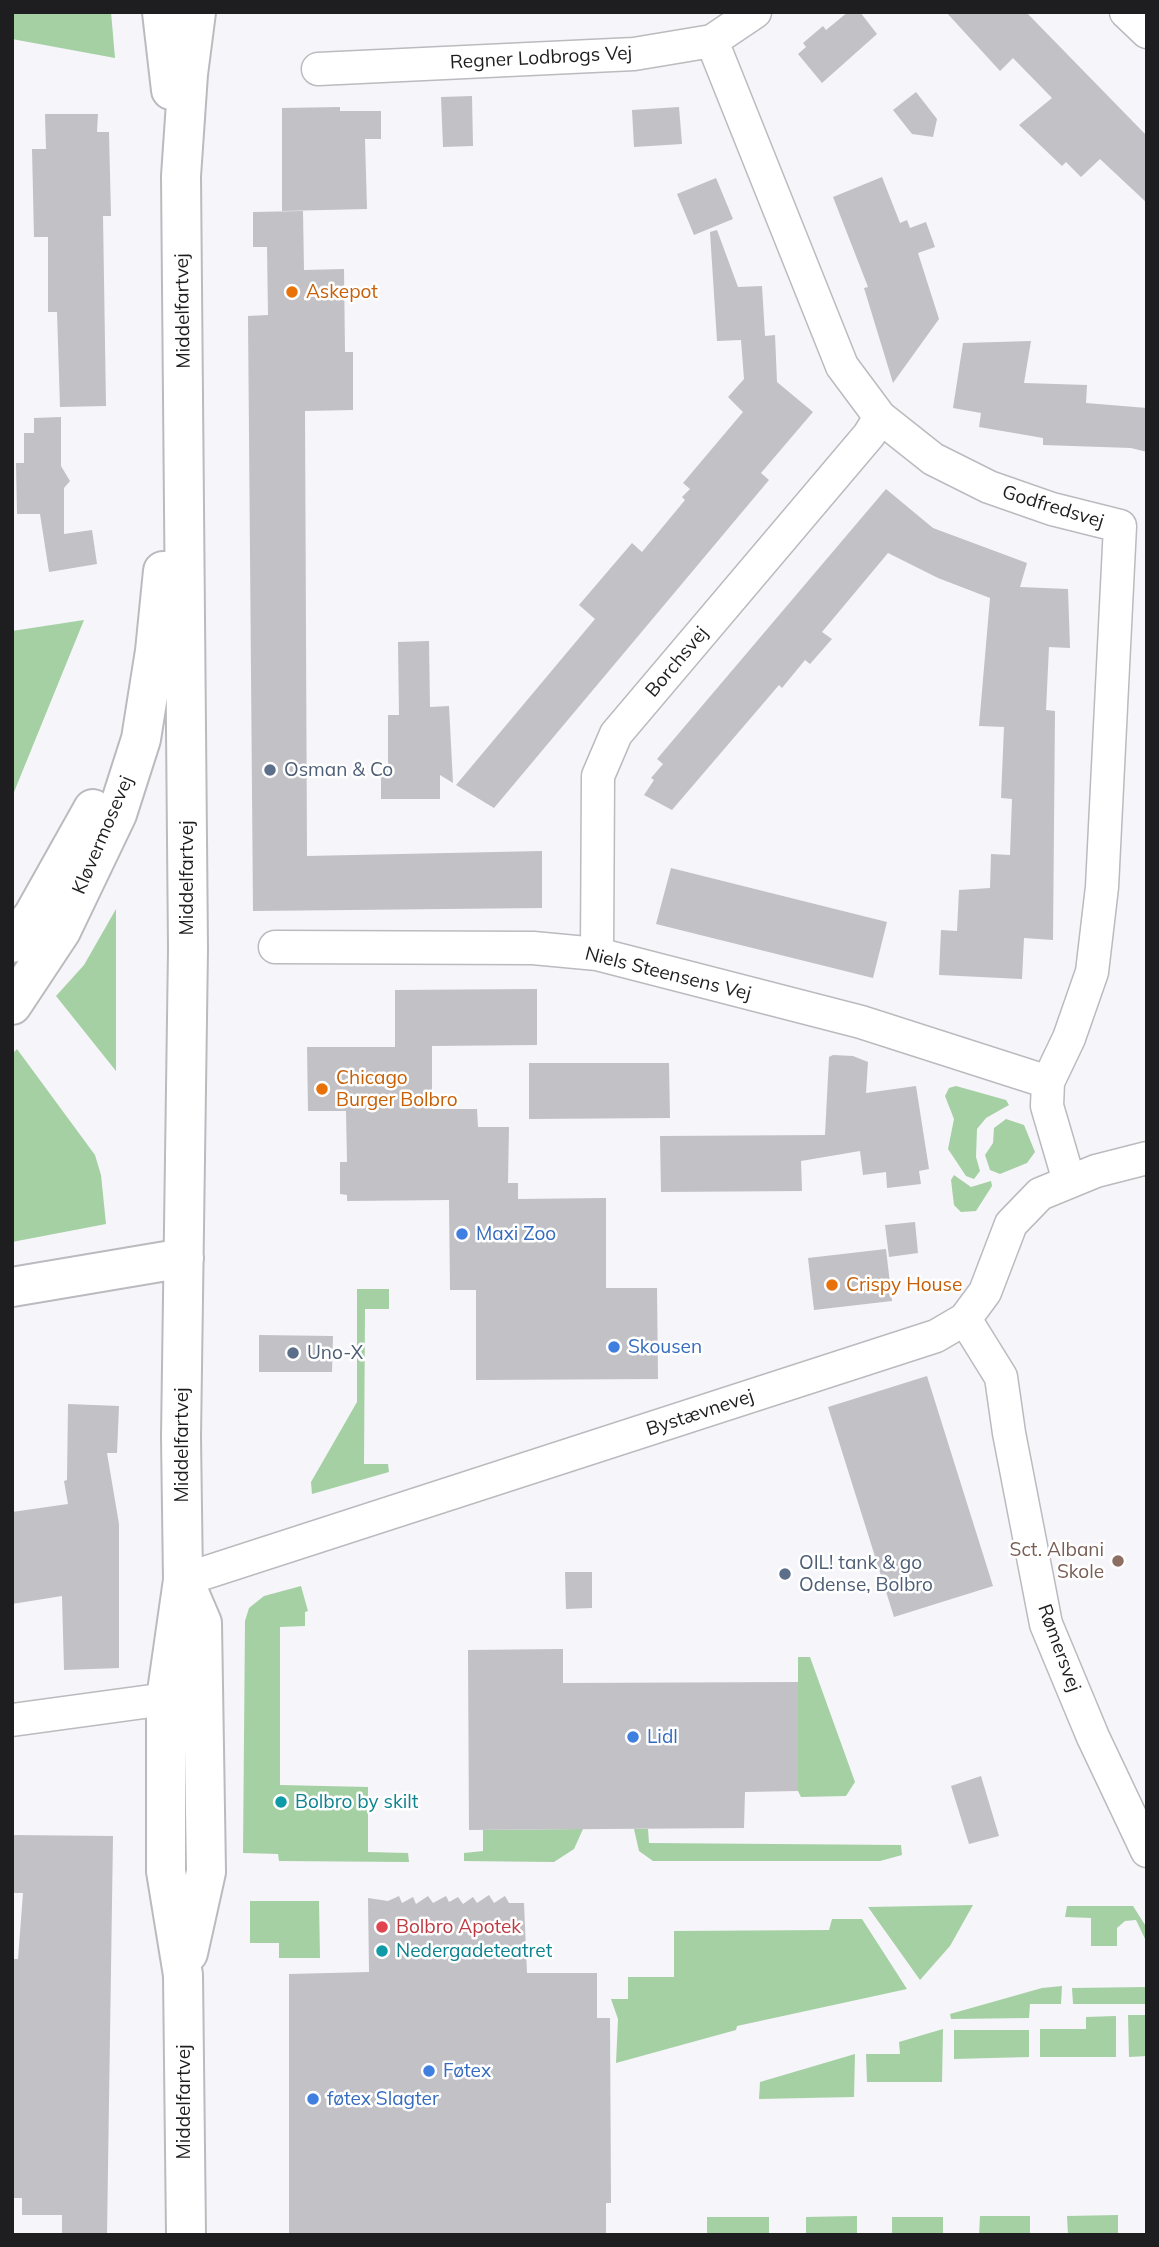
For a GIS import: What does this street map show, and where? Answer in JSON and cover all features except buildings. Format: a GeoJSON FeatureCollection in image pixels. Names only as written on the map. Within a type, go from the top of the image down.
{"type":"FeatureCollection","features":[{"type":"Feature","properties":{"kind":"main road","name":"Middelfartvej"},"geometry":{"type":"LineString","coordinates":[[162,12],[181,176]]}},
{"type":"Feature","properties":{"kind":"main road","name":"Middelfartvej"},"geometry":{"type":"LineString","coordinates":[[185,2233],[183,1975],[166,1871],[166,1699],[183,1580],[181,1437],[188,940],[181,176],[188,74],[196,12]]}},
{"type":"Feature","properties":{"kind":"main road","name":"Kløvermosevej"},"geometry":{"type":"LineString","coordinates":[[12,1005],[61,931],[117,814],[141,739],[155,651],[183,370]]}},
{"type":"Feature","properties":{"kind":"main road","name":"Kløvermosevej"},"geometry":{"type":"LineString","coordinates":[[12,943],[33,916],[95,805],[155,651]]}},
{"type":"Feature","properties":{"kind":"main road"},"geometry":{"type":"LineString","coordinates":[[12,1287],[184,1258]]}},
{"type":"Feature","properties":{"kind":"main road","name":"Middelfartvej"},"geometry":{"type":"LineString","coordinates":[[183,1580],[202,1623],[206,1872],[183,1975]]}},
{"type":"Feature","properties":{"kind":"street","name":"Regner Lodbrogs Vej"},"geometry":{"type":"LineString","coordinates":[[318,69],[634,54],[712,41],[755,12]]}},
{"type":"Feature","properties":{"kind":"street"},"geometry":{"type":"LineString","coordinates":[[1126,12],[1147,33]]}},
{"type":"Feature","properties":{"kind":"street","name":"Godfredsvej"},"geometry":{"type":"LineString","coordinates":[[712,41],[842,366],[880,417],[933,458],[989,487],[1052,509],[1120,526],[1102,887],[1093,972],[1069,1038],[1048,1082],[1047,1106],[1069,1181]]}},
{"type":"Feature","properties":{"kind":"street","name":"Borchsvej"},"geometry":{"type":"LineString","coordinates":[[597,954],[598,775],[617,734],[869,435],[880,417]]}},
{"type":"Feature","properties":{"kind":"street","name":"Niels Steensens Vej"},"geometry":{"type":"LineString","coordinates":[[275,947],[533,948],[597,954],[861,1023],[1048,1082]]}},
{"type":"Feature","properties":{"kind":"street","name":"Bystævnevej"},"geometry":{"type":"LineString","coordinates":[[183,1580],[936,1336],[965,1319],[985,1292],[1011,1224],[1040,1194],[1069,1181],[1147,1158]]}},
{"type":"Feature","properties":{"kind":"street","name":"Rømersvej"},"geometry":{"type":"LineString","coordinates":[[965,1319],[1001,1377],[1009,1433],[1046,1624],[1093,1737],[1147,1850]]}},
{"type":"Feature","properties":{"kind":"street"},"geometry":{"type":"LineString","coordinates":[[12,1720],[166,1699]]}},
{"type":"Feature","properties":{"kind":"green space"},"geometry":{"type":"Polygon","coordinates":[[[12,12],[111,12],[115,58],[12,39],[12,12]]]}},
{"type":"Feature","properties":{"kind":"green space"},"geometry":{"type":"Polygon","coordinates":[[[84,620],[12,797],[12,631],[84,620]]]}},
{"type":"Feature","properties":{"kind":"green space"},"geometry":{"type":"Polygon","coordinates":[[[116,909],[116,1071],[56,996],[84,965],[116,909]]]}},
{"type":"Feature","properties":{"kind":"green space"},"geometry":{"type":"Polygon","coordinates":[[[17,1049],[95,1155],[101,1175],[106,1224],[12,1242],[12,1054],[17,1049]]]}},
{"type":"Feature","properties":{"kind":"green space"},"geometry":{"type":"Polygon","coordinates":[[[956,1086],[1006,1100],[1009,1105],[986,1118],[977,1129],[976,1157],[980,1171],[974,1179],[966,1176],[948,1149],[954,1119],[945,1096],[949,1088],[956,1086]]]}},
{"type":"Feature","properties":{"kind":"green space"},"geometry":{"type":"Polygon","coordinates":[[[1006,1119],[1024,1125],[1035,1152],[1027,1163],[1000,1174],[990,1170],[985,1155],[993,1143],[994,1128],[1006,1119]]]}},
{"type":"Feature","properties":{"kind":"green space"},"geometry":{"type":"Polygon","coordinates":[[[954,1175],[971,1187],[991,1181],[992,1186],[976,1211],[961,1212],[954,1205],[951,1180],[954,1175]]]}},
{"type":"Feature","properties":{"kind":"green space"},"geometry":{"type":"Polygon","coordinates":[[[357,1289],[389,1289],[389,1309],[365,1309],[364,1464],[388,1464],[389,1472],[312,1494],[311,1482],[357,1402],[357,1289]]]}},
{"type":"Feature","properties":{"kind":"green space"},"geometry":{"type":"Polygon","coordinates":[[[301,1586],[308,1611],[305,1612],[305,1626],[280,1627],[280,1785],[368,1787],[368,1852],[408,1853],[409,1862],[279,1861],[278,1854],[243,1853],[245,1621],[249,1608],[264,1596],[301,1586]]]}},
{"type":"Feature","properties":{"kind":"green space"},"geometry":{"type":"Polygon","coordinates":[[[798,1657],[810,1657],[855,1782],[846,1796],[801,1797],[798,1791],[798,1657]]]}},
{"type":"Feature","properties":{"kind":"green space"},"geometry":{"type":"Polygon","coordinates":[[[583,1829],[574,1849],[554,1862],[464,1861],[464,1853],[483,1851],[483,1830],[583,1829]]]}},
{"type":"Feature","properties":{"kind":"green space"},"geometry":{"type":"Polygon","coordinates":[[[634,1829],[648,1829],[649,1843],[901,1845],[902,1855],[880,1861],[653,1861],[639,1851],[634,1829]]]}},
{"type":"Feature","properties":{"kind":"green space"},"geometry":{"type":"Polygon","coordinates":[[[250,1901],[319,1901],[320,1958],[279,1958],[279,1943],[250,1943],[250,1901]]]}},
{"type":"Feature","properties":{"kind":"green space"},"geometry":{"type":"Polygon","coordinates":[[[973,1905],[950,1946],[920,1980],[868,1907],[973,1905]]]}},
{"type":"Feature","properties":{"kind":"green space"},"geometry":{"type":"Polygon","coordinates":[[[1067,1906],[1133,1906],[1147,1928],[1147,1943],[1136,1920],[1125,1921],[1117,1928],[1117,1946],[1091,1946],[1091,1918],[1065,1917],[1067,1906]]]}},
{"type":"Feature","properties":{"kind":"green space"},"geometry":{"type":"Polygon","coordinates":[[[832,1919],[862,1919],[907,1989],[737,2026],[736,2030],[616,2063],[618,2019],[611,1999],[628,1999],[628,1977],[674,1977],[674,1931],[829,1930],[832,1919]]]}},
{"type":"Feature","properties":{"kind":"green space"},"geometry":{"type":"Polygon","coordinates":[[[1062,1986],[1061,2004],[1030,2004],[1029,2018],[951,2019],[950,2014],[1042,1988],[1062,1986]]]}},
{"type":"Feature","properties":{"kind":"green space"},"geometry":{"type":"Polygon","coordinates":[[[1147,1987],[1147,2004],[1073,2004],[1072,1988],[1147,1987]]]}},
{"type":"Feature","properties":{"kind":"green space"},"geometry":{"type":"Polygon","coordinates":[[[1128,2015],[1147,2015],[1147,2056],[1129,2057],[1128,2015]]]}},
{"type":"Feature","properties":{"kind":"green space"},"geometry":{"type":"Polygon","coordinates":[[[1116,2016],[1116,2057],[1040,2057],[1040,2029],[1086,2029],[1086,2017],[1116,2016]]]}},
{"type":"Feature","properties":{"kind":"green space"},"geometry":{"type":"Polygon","coordinates":[[[943,2029],[942,2082],[867,2082],[866,2054],[900,2054],[899,2042],[943,2029]]]}},
{"type":"Feature","properties":{"kind":"green space"},"geometry":{"type":"Polygon","coordinates":[[[954,2030],[1029,2030],[1029,2057],[954,2059],[954,2030]]]}},
{"type":"Feature","properties":{"kind":"green space"},"geometry":{"type":"Polygon","coordinates":[[[855,2054],[854,2097],[759,2099],[760,2082],[855,2054]]]}},
{"type":"Feature","properties":{"kind":"green space"},"geometry":{"type":"Polygon","coordinates":[[[1118,2215],[1118,2235],[1068,2235],[1067,2216],[1118,2215]]]}},
{"type":"Feature","properties":{"kind":"green space"},"geometry":{"type":"Polygon","coordinates":[[[857,2216],[857,2235],[806,2235],[806,2217],[857,2216]]]}},
{"type":"Feature","properties":{"kind":"green space"},"geometry":{"type":"Polygon","coordinates":[[[980,2216],[1030,2216],[1030,2235],[979,2235],[980,2216]]]}},
{"type":"Feature","properties":{"kind":"green space"},"geometry":{"type":"Polygon","coordinates":[[[707,2217],[769,2217],[769,2235],[707,2235],[707,2217]]]}},
{"type":"Feature","properties":{"kind":"green space"},"geometry":{"type":"Polygon","coordinates":[[[892,2217],[943,2217],[943,2235],[892,2235],[892,2217]]]}},
{"type":"Feature","properties":{"kind":"place","name":"Askepot"},"geometry":{"type":"Point","coordinates":[292,292]}},
{"type":"Feature","properties":{"kind":"place","name":"Osman & Co"},"geometry":{"type":"Point","coordinates":[270,770]}},
{"type":"Feature","properties":{"kind":"place","name":"Chicago Burger Bolbro"},"geometry":{"type":"Point","coordinates":[322,1089]}},
{"type":"Feature","properties":{"kind":"place","name":"Maxi Zoo"},"geometry":{"type":"Point","coordinates":[462,1234]}},
{"type":"Feature","properties":{"kind":"place","name":"Crispy House"},"geometry":{"type":"Point","coordinates":[832,1285]}},
{"type":"Feature","properties":{"kind":"place","name":"Skousen"},"geometry":{"type":"Point","coordinates":[614,1347]}},
{"type":"Feature","properties":{"kind":"place","name":"Uno-X"},"geometry":{"type":"Point","coordinates":[293,1353]}},
{"type":"Feature","properties":{"kind":"place","name":"Sct. Albani Skole"},"geometry":{"type":"Point","coordinates":[1118,1561]}},
{"type":"Feature","properties":{"kind":"place","name":"OIL! tank & go Odense, Bolbro"},"geometry":{"type":"Point","coordinates":[785,1574]}},
{"type":"Feature","properties":{"kind":"place","name":"Lidl"},"geometry":{"type":"Point","coordinates":[633,1737]}},
{"type":"Feature","properties":{"kind":"place","name":"Bolbro by skilt"},"geometry":{"type":"Point","coordinates":[281,1802]}},
{"type":"Feature","properties":{"kind":"place","name":"Bolbro Apotek"},"geometry":{"type":"Point","coordinates":[382,1927]}},
{"type":"Feature","properties":{"kind":"place","name":"Nedergadeteatret"},"geometry":{"type":"Point","coordinates":[382,1951]}},
{"type":"Feature","properties":{"kind":"place","name":"Føtex"},"geometry":{"type":"Point","coordinates":[429,2071]}},
{"type":"Feature","properties":{"kind":"place","name":"føtex Slagter"},"geometry":{"type":"Point","coordinates":[313,2099]}}]}
